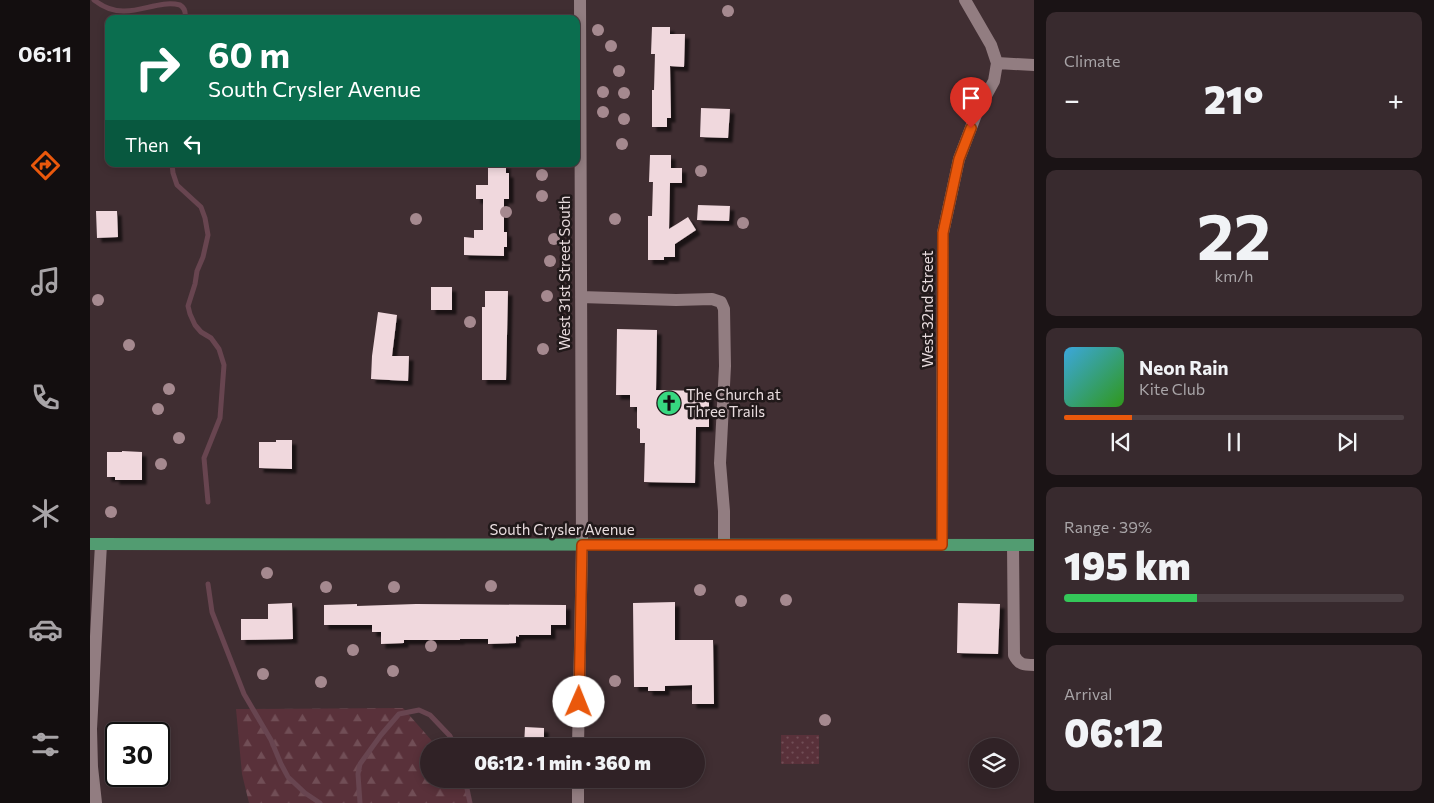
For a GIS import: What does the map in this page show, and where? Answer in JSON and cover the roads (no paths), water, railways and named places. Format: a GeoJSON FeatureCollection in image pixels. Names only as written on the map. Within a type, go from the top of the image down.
{"type":"FeatureCollection","features":[{"type":"Feature","properties":{"kind":"main road","name":"South Crysler Avenue"},"geometry":{"type":"LineString","coordinates":[[95,544],[1034,545]]}},
{"type":"Feature","properties":{"kind":"street","name":"West 31st Street South"},"geometry":{"type":"LineString","coordinates":[[578,738],[582,545],[580,0]]}},
{"type":"Feature","properties":{"kind":"street"},"geometry":{"type":"LineString","coordinates":[[966,0],[991,45],[997,63],[1034,65]]}},
{"type":"Feature","properties":{"kind":"street","name":"West 32nd Street"},"geometry":{"type":"LineString","coordinates":[[942,545],[943,233],[959,159],[977,112],[994,81],[997,63]]}},
{"type":"Feature","properties":{"kind":"street"},"geometry":{"type":"LineString","coordinates":[[581,297],[676,300],[712,299],[721,302],[724,309],[725,366],[720,463],[724,511],[724,545]]}},
{"type":"Feature","properties":{"kind":"street"},"geometry":{"type":"LineString","coordinates":[[95,544],[91,729],[92,767],[96,803]]}},
{"type":"Feature","properties":{"kind":"street"},"geometry":{"type":"LineString","coordinates":[[1013,545],[1014,655],[1017,661],[1023,665],[1034,666]]}},
{"type":"Feature","properties":{"kind":"street"},"geometry":{"type":"LineString","coordinates":[[578,788],[578,803]]}},
{"type":"Feature","properties":{"kind":"waterway"},"geometry":{"type":"LineString","coordinates":[[94,0],[107,8],[119,11],[130,11],[166,4],[180,5],[185,11],[185,15]]}},
{"type":"Feature","properties":{"kind":"waterway"},"geometry":{"type":"LineString","coordinates":[[172,167],[177,185],[201,207],[208,235],[188,306],[190,314],[195,325],[201,332],[211,338],[219,349],[224,365],[220,418],[204,458],[208,502]]}},
{"type":"Feature","properties":{"kind":"waterway"},"geometry":{"type":"LineString","coordinates":[[208,584],[212,612],[244,694],[271,740],[288,777],[305,793],[320,803]]}},
{"type":"Feature","properties":{"kind":"waterway"},"geometry":{"type":"LineString","coordinates":[[360,803],[358,774],[360,764],[399,714],[419,710],[430,715],[451,738]]}},
{"type":"Feature","properties":{"kind":"waterway"},"geometry":{"type":"LineString","coordinates":[[467,788],[470,803]]}},
{"type":"Feature","properties":{"kind":"place","name":"The Church at Three Trails"},"geometry":{"type":"Point","coordinates":[669,403]}}]}
